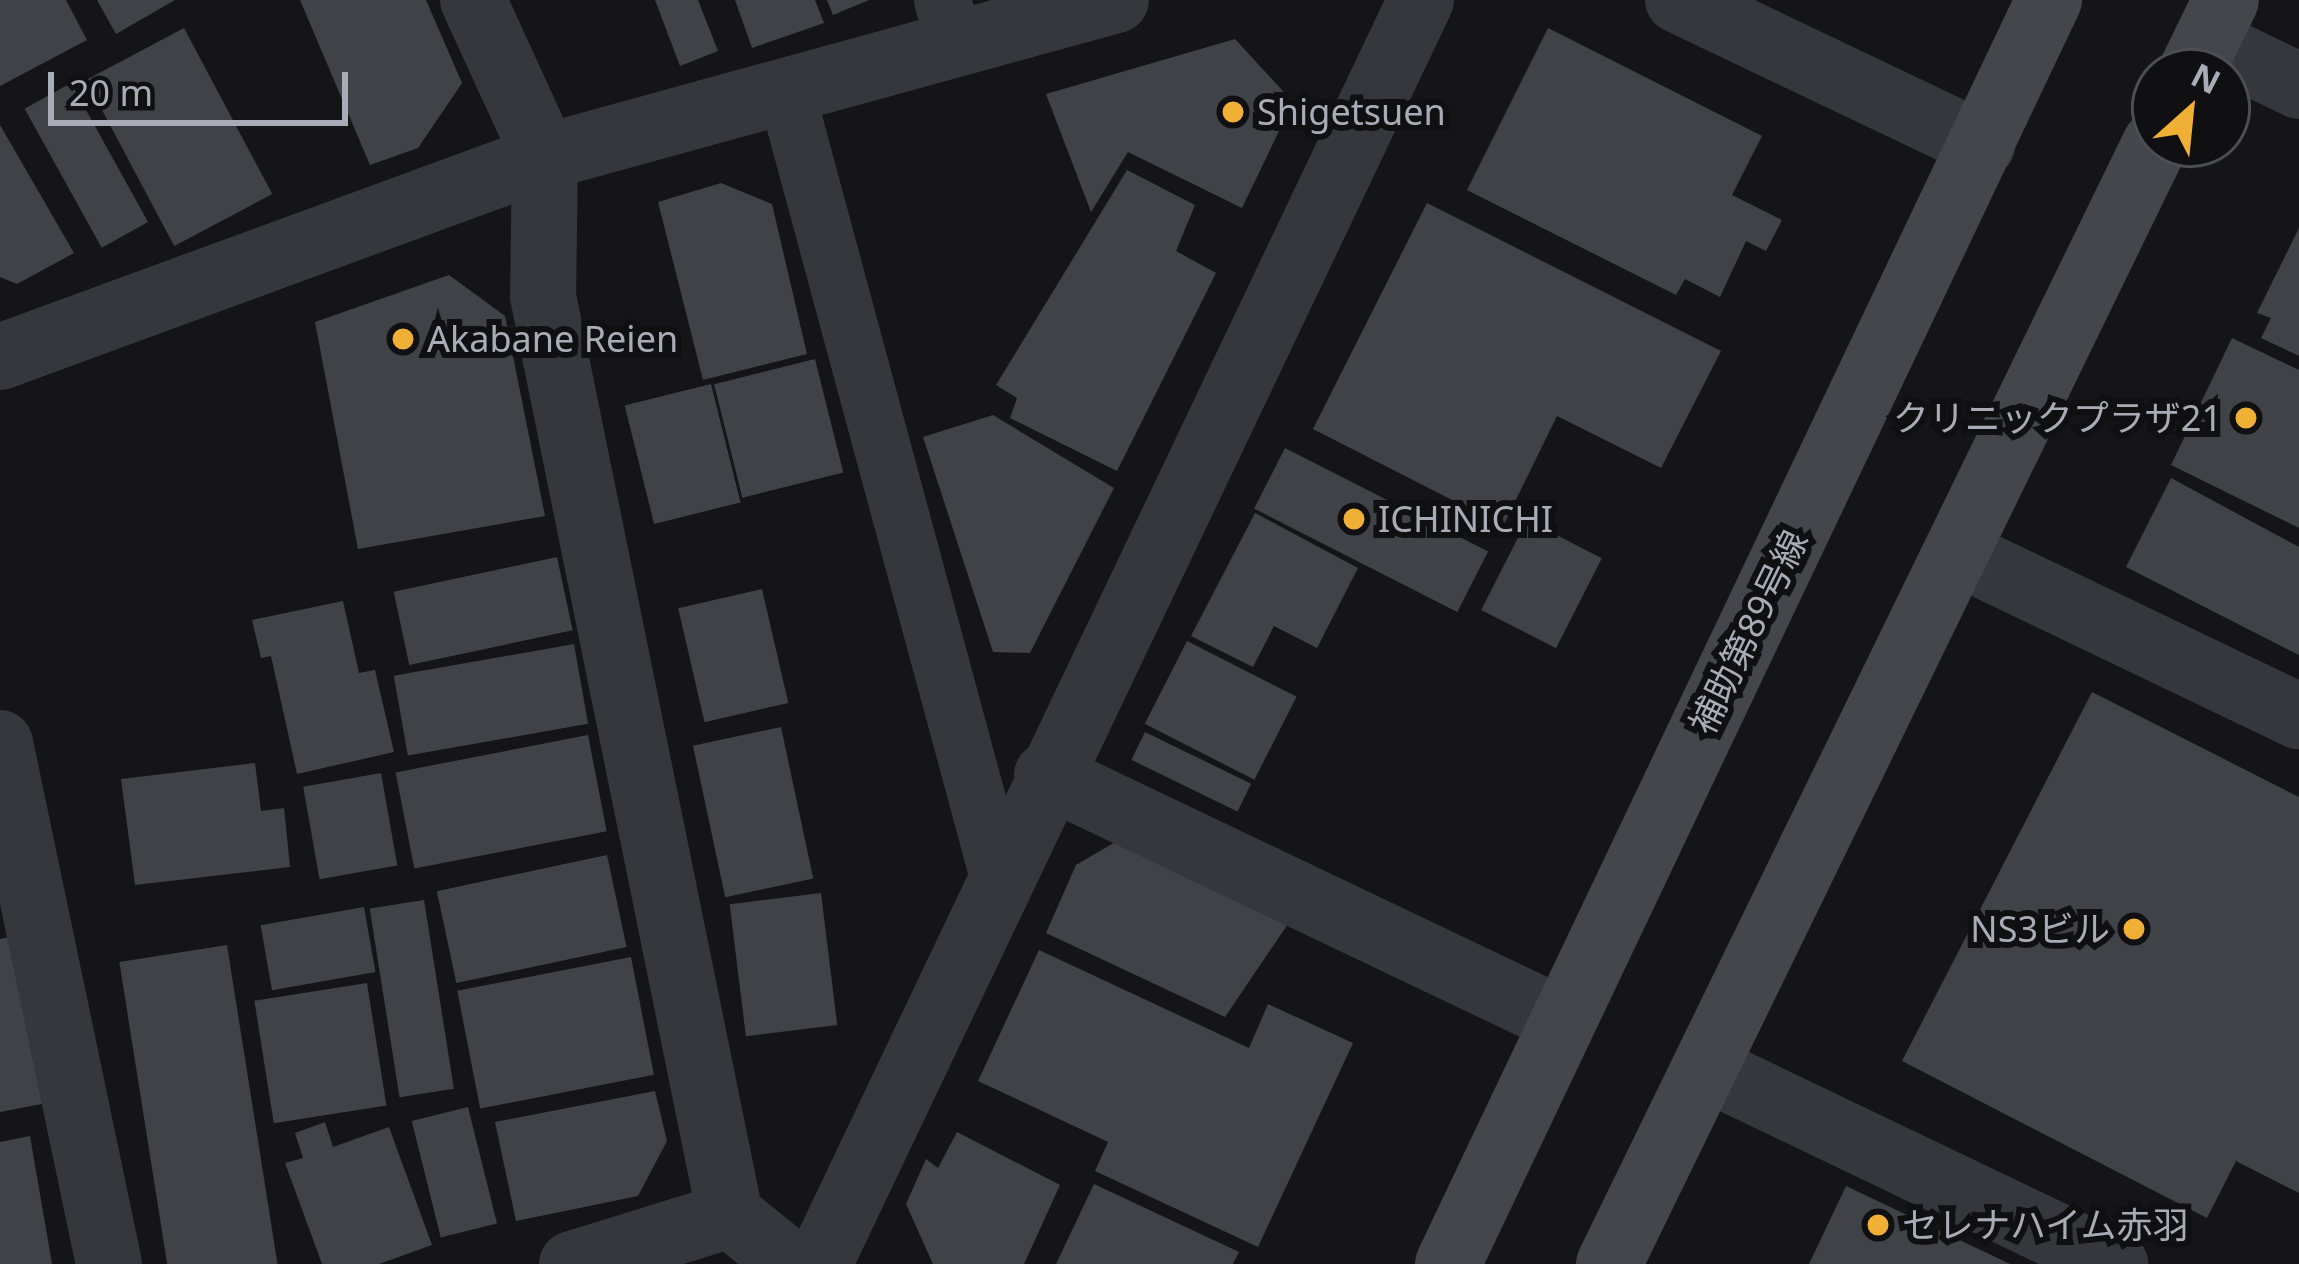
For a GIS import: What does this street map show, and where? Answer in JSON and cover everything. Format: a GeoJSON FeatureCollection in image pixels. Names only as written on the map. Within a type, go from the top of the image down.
{"type":"FeatureCollection","features":[{"type":"Feature","properties":{"kind":"street"},"geometry":{"type":"LineString","coordinates":[[473,0],[545,158],[543,296],[730,1215],[791,1264]]}},
{"type":"Feature","properties":{"kind":"street"},"geometry":{"type":"LineString","coordinates":[[0,357],[545,158],[787,96],[949,23],[1116,0]]}},
{"type":"Feature","properties":{"kind":"street"},"geometry":{"type":"LineString","coordinates":[[819,1264],[998,877],[1420,0]]}},
{"type":"Feature","properties":{"kind":"street"},"geometry":{"type":"LineString","coordinates":[[1678,0],[1982,145]]}},
{"type":"Feature","properties":{"kind":"street","name":"補助第89号線"},"geometry":{"type":"LineString","coordinates":[[1448,1264],[2050,0]]}},
{"type":"Feature","properties":{"kind":"street"},"geometry":{"type":"LineString","coordinates":[[2207,38],[2299,86]]}},
{"type":"Feature","properties":{"kind":"street"},"geometry":{"type":"LineString","coordinates":[[1609,1264],[2143,168]]}},
{"type":"Feature","properties":{"kind":"street"},"geometry":{"type":"LineString","coordinates":[[1956,552],[2299,716]]}},
{"type":"Feature","properties":{"kind":"street"},"geometry":{"type":"LineString","coordinates":[[0,743],[109,1264]]}},
{"type":"Feature","properties":{"kind":"street"},"geometry":{"type":"LineString","coordinates":[[1047,775],[1561,1020]]}},
{"type":"Feature","properties":{"kind":"street"},"geometry":{"type":"LineString","coordinates":[[1706,1068],[2116,1264]]}},
{"type":"Feature","properties":{"kind":"street"},"geometry":{"type":"LineString","coordinates":[[572,1264],[730,1215]]}},
{"type":"Feature","properties":{"kind":"lane"},"geometry":{"type":"LineString","coordinates":[[787,96],[998,877]]}},
{"type":"Feature","properties":{"kind":"building"},"geometry":{"type":"Polygon","coordinates":[[[0,0],[66,0],[87,40],[0,86],[0,0]]]}},
{"type":"Feature","properties":{"kind":"building"},"geometry":{"type":"Polygon","coordinates":[[[97,0],[175,0],[116,34],[97,0]]]}},
{"type":"Feature","properties":{"kind":"building"},"geometry":{"type":"Polygon","coordinates":[[[300,0],[426,0],[462,83],[418,148],[370,165],[300,0]]]}},
{"type":"Feature","properties":{"kind":"building"},"geometry":{"type":"Polygon","coordinates":[[[655,0],[698,0],[718,51],[680,66],[655,0]]]}},
{"type":"Feature","properties":{"kind":"building"},"geometry":{"type":"Polygon","coordinates":[[[735,0],[815,0],[824,23],[752,48],[735,0]]]}},
{"type":"Feature","properties":{"kind":"building"},"geometry":{"type":"Polygon","coordinates":[[[827,0],[869,0],[833,15],[827,0]]]}},
{"type":"Feature","properties":{"kind":"building"},"geometry":{"type":"Polygon","coordinates":[[[184,28],[272,194],[174,246],[86,80],[184,28]]]}},
{"type":"Feature","properties":{"kind":"building"},"geometry":{"type":"Polygon","coordinates":[[[1548,28],[1762,136],[1732,195],[1782,220],[1766,251],[1746,241],[1720,297],[1685,279],[1676,295],[1467,190],[1548,28]]]}},
{"type":"Feature","properties":{"kind":"building"},"geometry":{"type":"Polygon","coordinates":[[[1235,39],[1293,102],[1242,208],[1128,152],[1091,212],[1046,94],[1235,39]]]}},
{"type":"Feature","properties":{"kind":"building"},"geometry":{"type":"Polygon","coordinates":[[[71,83],[148,222],[102,248],[25,109],[71,83]]]}},
{"type":"Feature","properties":{"kind":"building"},"geometry":{"type":"Polygon","coordinates":[[[0,125],[74,253],[17,284],[0,277],[0,125]]]}},
{"type":"Feature","properties":{"kind":"building"},"geometry":{"type":"Polygon","coordinates":[[[1127,170],[1195,205],[1176,251],[1216,273],[1117,471],[1010,418],[1017,398],[996,385],[1127,170]]]}},
{"type":"Feature","properties":{"kind":"building"},"geometry":{"type":"Polygon","coordinates":[[[721,183],[772,204],[807,354],[703,380],[658,202],[721,183]]]}},
{"type":"Feature","properties":{"kind":"building"},"geometry":{"type":"Polygon","coordinates":[[[1427,203],[1721,351],[1661,468],[1557,416],[1503,526],[1313,429],[1427,203]]]}},
{"type":"Feature","properties":{"kind":"building"},"geometry":{"type":"Polygon","coordinates":[[[2299,228],[2299,356],[2261,338],[2271,318],[2257,313],[2299,228]]]}},
{"type":"Feature","properties":{"kind":"building"},"geometry":{"type":"Polygon","coordinates":[[[449,275],[505,316],[545,516],[358,549],[315,322],[449,275]]]}},
{"type":"Feature","properties":{"kind":"building","name":"クリニックプラザ21"},"geometry":{"type":"Polygon","coordinates":[[[2232,338],[2299,370],[2299,528],[2171,465],[2232,338]]]}},
{"type":"Feature","properties":{"kind":"building"},"geometry":{"type":"Polygon","coordinates":[[[815,359],[843,473],[742,498],[714,384],[815,359]]]}},
{"type":"Feature","properties":{"kind":"building"},"geometry":{"type":"Polygon","coordinates":[[[711,384],[741,502],[654,524],[625,406],[711,384]]]}},
{"type":"Feature","properties":{"kind":"building"},"geometry":{"type":"Polygon","coordinates":[[[993,415],[1114,488],[1030,653],[993,652],[923,437],[993,415]]]}},
{"type":"Feature","properties":{"kind":"building"},"geometry":{"type":"Polygon","coordinates":[[[1285,448],[1488,552],[1457,612],[1254,509],[1285,448]]]}},
{"type":"Feature","properties":{"kind":"building"},"geometry":{"type":"Polygon","coordinates":[[[2171,478],[2299,547],[2299,655],[2126,567],[2171,478]]]}},
{"type":"Feature","properties":{"kind":"building"},"geometry":{"type":"Polygon","coordinates":[[[1255,513],[1358,568],[1317,648],[1274,626],[1253,667],[1191,636],[1255,513]]]}},
{"type":"Feature","properties":{"kind":"building"},"geometry":{"type":"Polygon","coordinates":[[[1527,520],[1602,558],[1556,648],[1481,610],[1527,520]]]}},
{"type":"Feature","properties":{"kind":"building"},"geometry":{"type":"Polygon","coordinates":[[[557,557],[573,630],[409,665],[394,592],[557,557]]]}},
{"type":"Feature","properties":{"kind":"building"},"geometry":{"type":"Polygon","coordinates":[[[762,589],[788,703],[705,722],[678,608],[762,589]]]}},
{"type":"Feature","properties":{"kind":"building"},"geometry":{"type":"Polygon","coordinates":[[[343,601],[359,673],[375,670],[394,752],[297,774],[271,656],[261,658],[252,620],[343,601]]]}},
{"type":"Feature","properties":{"kind":"building"},"geometry":{"type":"Polygon","coordinates":[[[1187,641],[1297,697],[1254,780],[1145,724],[1187,641]]]}},
{"type":"Feature","properties":{"kind":"building"},"geometry":{"type":"Polygon","coordinates":[[[574,644],[588,724],[408,756],[394,676],[574,644]]]}},
{"type":"Feature","properties":{"kind":"building","name":"NS3ビル"},"geometry":{"type":"Polygon","coordinates":[[[2092,692],[2299,797],[2299,1193],[2236,1161],[2207,1218],[1902,1061],[2092,692]]]}},
{"type":"Feature","properties":{"kind":"building"},"geometry":{"type":"Polygon","coordinates":[[[781,727],[813,879],[725,897],[693,746],[781,727]]]}},
{"type":"Feature","properties":{"kind":"building"},"geometry":{"type":"Polygon","coordinates":[[[1145,732],[1251,784],[1237,812],[1131,760],[1145,732]]]}},
{"type":"Feature","properties":{"kind":"building"},"geometry":{"type":"Polygon","coordinates":[[[588,735],[607,831],[414,869],[396,772],[588,735]]]}},
{"type":"Feature","properties":{"kind":"building"},"geometry":{"type":"Polygon","coordinates":[[[255,763],[261,811],[284,808],[290,867],[135,885],[121,779],[255,763]]]}},
{"type":"Feature","properties":{"kind":"building"},"geometry":{"type":"Polygon","coordinates":[[[381,773],[397,866],[320,879],[303,787],[381,773]]]}},
{"type":"Feature","properties":{"kind":"building"},"geometry":{"type":"Polygon","coordinates":[[[1117,841],[1288,924],[1225,1017],[1046,933],[1076,865],[1117,841]]]}},
{"type":"Feature","properties":{"kind":"building"},"geometry":{"type":"Polygon","coordinates":[[[607,855],[627,947],[456,983],[437,891],[607,855]]]}},
{"type":"Feature","properties":{"kind":"building"},"geometry":{"type":"Polygon","coordinates":[[[821,893],[837,1025],[746,1036],[730,904],[821,893]]]}},
{"type":"Feature","properties":{"kind":"building"},"geometry":{"type":"Polygon","coordinates":[[[424,900],[454,1089],[400,1097],[370,909],[424,900]]]}},
{"type":"Feature","properties":{"kind":"building"},"geometry":{"type":"Polygon","coordinates":[[[364,907],[375,972],[272,990],[261,925],[364,907]]]}},
{"type":"Feature","properties":{"kind":"building"},"geometry":{"type":"Polygon","coordinates":[[[10,937],[42,1104],[0,1112],[0,939],[10,937]]]}},
{"type":"Feature","properties":{"kind":"building"},"geometry":{"type":"Polygon","coordinates":[[[227,945],[278,1264],[167,1264],[119,962],[227,945]]]}},
{"type":"Feature","properties":{"kind":"building"},"geometry":{"type":"Polygon","coordinates":[[[1039,950],[1249,1048],[1268,1004],[1353,1043],[1258,1247],[1095,1171],[1108,1142],[978,1081],[1039,950]]]}},
{"type":"Feature","properties":{"kind":"building"},"geometry":{"type":"Polygon","coordinates":[[[631,957],[654,1075],[480,1109],[457,991],[631,957]]]}},
{"type":"Feature","properties":{"kind":"building"},"geometry":{"type":"Polygon","coordinates":[[[367,983],[386,1105],[274,1123],[254,1001],[367,983]]]}},
{"type":"Feature","properties":{"kind":"building"},"geometry":{"type":"Polygon","coordinates":[[[655,1091],[667,1141],[638,1196],[516,1221],[495,1122],[655,1091]]]}},
{"type":"Feature","properties":{"kind":"building"},"geometry":{"type":"Polygon","coordinates":[[[468,1107],[497,1223],[441,1237],[412,1121],[468,1107]]]}},
{"type":"Feature","properties":{"kind":"building"},"geometry":{"type":"Polygon","coordinates":[[[325,1122],[333,1147],[389,1127],[432,1245],[379,1264],[322,1264],[285,1163],[303,1158],[295,1133],[325,1122]]]}},
{"type":"Feature","properties":{"kind":"building"},"geometry":{"type":"Polygon","coordinates":[[[957,1132],[1060,1185],[1024,1264],[933,1264],[906,1204],[926,1159],[938,1168],[957,1132]]]}},
{"type":"Feature","properties":{"kind":"building"},"geometry":{"type":"Polygon","coordinates":[[[30,1136],[52,1264],[0,1264],[0,1142],[30,1136]]]}},
{"type":"Feature","properties":{"kind":"building"},"geometry":{"type":"Polygon","coordinates":[[[1094,1184],[1239,1252],[1233,1264],[1056,1264],[1094,1184]]]}},
{"type":"Feature","properties":{"kind":"building","name":"セレナハイム赤羽"},"geometry":{"type":"Polygon","coordinates":[[[1846,1186],[2010,1264],[1809,1264],[1846,1186]]]}},
{"type":"Feature","properties":{"kind":"place","name":"Shigetsuen"},"geometry":{"type":"Point","coordinates":[1233,112]}},
{"type":"Feature","properties":{"kind":"place","name":"Akabane Reien"},"geometry":{"type":"Point","coordinates":[403,339]}},
{"type":"Feature","properties":{"kind":"place","name":"クリニックプラザ21"},"geometry":{"type":"Point","coordinates":[2246,418]}},
{"type":"Feature","properties":{"kind":"place","name":"ICHINICHI"},"geometry":{"type":"Point","coordinates":[1354,519]}},
{"type":"Feature","properties":{"kind":"place","name":"NS3ビル"},"geometry":{"type":"Point","coordinates":[2134,929]}},
{"type":"Feature","properties":{"kind":"place","name":"セレナハイム赤羽"},"geometry":{"type":"Point","coordinates":[1878,1225]}}]}
